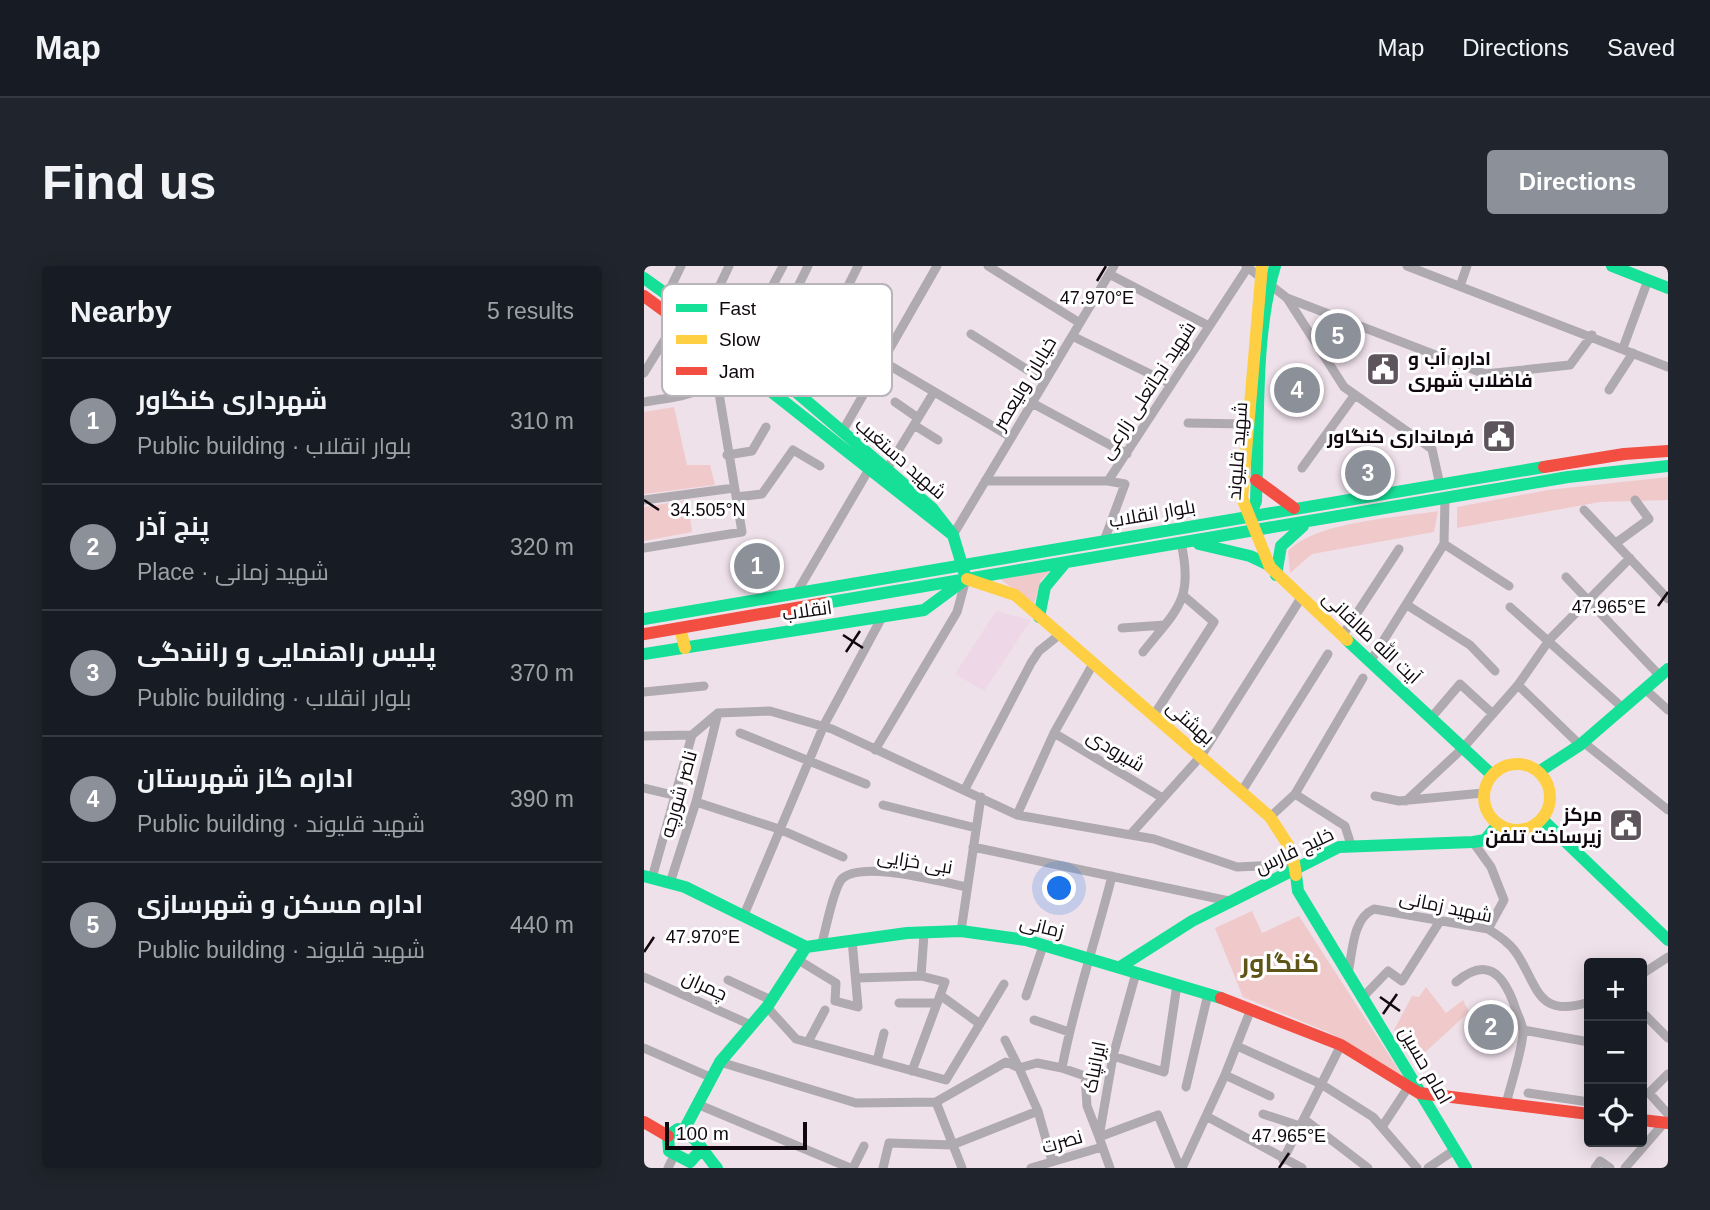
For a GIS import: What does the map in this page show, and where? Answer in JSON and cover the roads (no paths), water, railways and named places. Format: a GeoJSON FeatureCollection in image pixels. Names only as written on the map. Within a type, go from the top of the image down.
{"type":"FeatureCollection","features":[{"type":"Feature","properties":{"kind":"main road","name":"شهید قلیوند"},"geometry":{"type":"LineString","coordinates":[[1251,514],[1241,500],[1246,424],[1263,277],[1275,266]]}},
{"type":"Feature","properties":{"kind":"main road"},"geometry":{"type":"LineString","coordinates":[[1612,266],[1668,288]]}},
{"type":"Feature","properties":{"kind":"main road","name":"شهید قلیوند"},"geometry":{"type":"LineString","coordinates":[[1251,514],[1256,500],[1263,277]]}},
{"type":"Feature","properties":{"kind":"main road","name":"شهید دستغیب"},"geometry":{"type":"LineString","coordinates":[[644,278],[662,289]]}},
{"type":"Feature","properties":{"kind":"main road","name":"شهید دستغیب"},"geometry":{"type":"LineString","coordinates":[[644,296],[662,304]]}},
{"type":"Feature","properties":{"kind":"main road","name":"شهید دستغیب"},"geometry":{"type":"LineString","coordinates":[[775,396],[953,535]]}},
{"type":"Feature","properties":{"kind":"main road","name":"شهید دستغیب"},"geometry":{"type":"LineString","coordinates":[[799,396],[932,508],[953,535]]}},
{"type":"Feature","properties":{"kind":"main road","name":"بلوار انقلاب"},"geometry":{"type":"LineString","coordinates":[[644,618],[1251,514],[1624,454],[1668,451]]}},
{"type":"Feature","properties":{"kind":"main road","name":"بلوار انقلاب"},"geometry":{"type":"LineString","coordinates":[[644,634],[1568,477],[1668,466]]}},
{"type":"Feature","properties":{"kind":"main road"},"geometry":{"type":"LineString","coordinates":[[1256,480],[1270,493],[1294,508]]}},
{"type":"Feature","properties":{"kind":"main road","name":"آیت الله طالقانی"},"geometry":{"type":"LineString","coordinates":[[1251,514],[1267,564],[1276,576],[1492,774]]}},
{"type":"Feature","properties":{"kind":"main road"},"geometry":{"type":"LineString","coordinates":[[1276,576],[1276,558],[1288,534],[1317,520]]}},
{"type":"Feature","properties":{"kind":"main road"},"geometry":{"type":"LineString","coordinates":[[953,535],[966,579]]}},
{"type":"Feature","properties":{"kind":"main road"},"geometry":{"type":"LineString","coordinates":[[1184,542],[1216,546],[1250,555],[1267,564]]}},
{"type":"Feature","properties":{"kind":"main road"},"geometry":{"type":"LineString","coordinates":[[1039,617],[1040,594],[1045,584],[1065,563]]}},
{"type":"Feature","properties":{"kind":"main road","name":"بهشتی"},"geometry":{"type":"LineString","coordinates":[[966,579],[1015,595],[1242,791],[1270,817],[1292,851],[1295,871]]}},
{"type":"Feature","properties":{"kind":"main road","name":"انقلاب"},"geometry":{"type":"LineString","coordinates":[[644,654],[881,619],[924,610],[966,579]]}},
{"type":"Feature","properties":{"kind":"main road"},"geometry":{"type":"LineString","coordinates":[[680,628],[685,648]]}},
{"type":"Feature","properties":{"kind":"main road"},"geometry":{"type":"LineString","coordinates":[[1540,771],[1582,743],[1664,672]]}},
{"type":"Feature","properties":{"kind":"main road"},"geometry":{"type":"LineString","coordinates":[[1521,764],[1540,771],[1550,789],[1549,807],[1544,821],[1530,829],[1515,829],[1498,824],[1484,804],[1483,793],[1492,774],[1500,768],[1521,764]]}},
{"type":"Feature","properties":{"kind":"main road"},"geometry":{"type":"LineString","coordinates":[[1544,821],[1668,940]]}},
{"type":"Feature","properties":{"kind":"main road"},"geometry":{"type":"LineString","coordinates":[[1474,842],[1485,839],[1498,824]]}},
{"type":"Feature","properties":{"kind":"main road","name":"خلیج فارس"},"geometry":{"type":"LineString","coordinates":[[1119,967],[1192,921],[1339,847],[1474,842]]}},
{"type":"Feature","properties":{"kind":"main road","name":"امام حسین"},"geometry":{"type":"LineString","coordinates":[[1295,871],[1298,891],[1363,997],[1414,1089],[1466,1168]]}},
{"type":"Feature","properties":{"kind":"main road"},"geometry":{"type":"LineString","coordinates":[[648,877],[670,883],[744,915],[806,947],[800,961],[769,1003],[720,1062],[684,1130]]}},
{"type":"Feature","properties":{"kind":"main road","name":"زمانی"},"geometry":{"type":"LineString","coordinates":[[806,947],[907,933],[961,931],[1042,946],[1092,958],[1251,1009],[1341,1045],[1414,1089]]}},
{"type":"Feature","properties":{"kind":"main road"},"geometry":{"type":"LineString","coordinates":[[1414,1089],[1584,1113]]}},
{"type":"Feature","properties":{"kind":"main road"},"geometry":{"type":"LineString","coordinates":[[1647,1120],[1666,1120]]}},
{"type":"Feature","properties":{"kind":"main road"},"geometry":{"type":"LineString","coordinates":[[645,1124],[668,1136]]}},
{"type":"Feature","properties":{"kind":"main road"},"geometry":{"type":"LineString","coordinates":[[698,1143],[699,1152],[693,1165],[671,1162],[667,1146],[668,1136],[678,1129],[684,1130],[698,1143],[717,1168]]}},
{"type":"Feature","properties":{"kind":"street"},"geometry":{"type":"LineString","coordinates":[[672,284],[681,266]]}},
{"type":"Feature","properties":{"kind":"street"},"geometry":{"type":"LineString","coordinates":[[721,284],[730,266]]}},
{"type":"Feature","properties":{"kind":"street"},"geometry":{"type":"LineString","coordinates":[[773,284],[783,266]]}},
{"type":"Feature","properties":{"kind":"street"},"geometry":{"type":"LineString","coordinates":[[799,284],[808,266]]}},
{"type":"Feature","properties":{"kind":"street"},"geometry":{"type":"LineString","coordinates":[[849,284],[858,266]]}},
{"type":"Feature","properties":{"kind":"street"},"geometry":{"type":"LineString","coordinates":[[892,344],[937,266]]}},
{"type":"Feature","properties":{"kind":"street"},"geometry":{"type":"LineString","coordinates":[[988,266],[1080,323]]}},
{"type":"Feature","properties":{"kind":"street"},"geometry":{"type":"LineString","coordinates":[[1247,266],[1287,298],[1329,366],[1354,396],[1432,449],[1440,485]]}},
{"type":"Feature","properties":{"kind":"street","name":"شهید نجاتعلی زارعی"},"geometry":{"type":"LineString","coordinates":[[985,481],[1108,481],[1247,266]]}},
{"type":"Feature","properties":{"kind":"street"},"geometry":{"type":"LineString","coordinates":[[1407,266],[1592,335],[1668,367]]}},
{"type":"Feature","properties":{"kind":"street"},"geometry":{"type":"LineString","coordinates":[[1460,286],[1467,266]]}},
{"type":"Feature","properties":{"kind":"street"},"geometry":{"type":"LineString","coordinates":[[1111,270],[1209,326]]}},
{"type":"Feature","properties":{"kind":"street","name":"خیابان ولیعصر"},"geometry":{"type":"LineString","coordinates":[[985,481],[1111,270]]}},
{"type":"Feature","properties":{"kind":"street"},"geometry":{"type":"LineString","coordinates":[[1623,348],[1648,280]]}},
{"type":"Feature","properties":{"kind":"street"},"geometry":{"type":"LineString","coordinates":[[1287,298],[1485,374],[1570,365],[1592,335]]}},
{"type":"Feature","properties":{"kind":"street"},"geometry":{"type":"LineString","coordinates":[[971,334],[1045,381]]}},
{"type":"Feature","properties":{"kind":"street"},"geometry":{"type":"LineString","coordinates":[[1072,336],[1171,384]]}},
{"type":"Feature","properties":{"kind":"street"},"geometry":{"type":"LineString","coordinates":[[644,373],[662,345]]}},
{"type":"Feature","properties":{"kind":"street"},"geometry":{"type":"LineString","coordinates":[[1609,390],[1633,353]]}},
{"type":"Feature","properties":{"kind":"street"},"geometry":{"type":"LineString","coordinates":[[892,367],[1011,438]]}},
{"type":"Feature","properties":{"kind":"street"},"geometry":{"type":"LineString","coordinates":[[887,469],[934,392]]}},
{"type":"Feature","properties":{"kind":"street"},"geometry":{"type":"LineString","coordinates":[[644,402],[680,396]]}},
{"type":"Feature","properties":{"kind":"street"},"geometry":{"type":"LineString","coordinates":[[644,548],[742,532],[719,396]]}},
{"type":"Feature","properties":{"kind":"street"},"geometry":{"type":"LineString","coordinates":[[842,432],[863,396]]}},
{"type":"Feature","properties":{"kind":"street"},"geometry":{"type":"LineString","coordinates":[[1303,468],[1354,396]]}},
{"type":"Feature","properties":{"kind":"street"},"geometry":{"type":"LineString","coordinates":[[895,402],[938,440]]}},
{"type":"Feature","properties":{"kind":"street"},"geometry":{"type":"LineString","coordinates":[[1032,403],[1126,454]]}},
{"type":"Feature","properties":{"kind":"street"},"geometry":{"type":"LineString","coordinates":[[1188,423],[1246,424]]}},
{"type":"Feature","properties":{"kind":"street"},"geometry":{"type":"LineString","coordinates":[[727,455],[752,451],[766,427]]}},
{"type":"Feature","properties":{"kind":"street"},"geometry":{"type":"LineString","coordinates":[[644,500],[735,492],[762,494],[793,450],[820,466]]}},
{"type":"Feature","properties":{"kind":"street"},"geometry":{"type":"LineString","coordinates":[[797,592],[868,471]]}},
{"type":"Feature","properties":{"kind":"street"},"geometry":{"type":"LineString","coordinates":[[953,535],[985,481]]}},
{"type":"Feature","properties":{"kind":"street"},"geometry":{"type":"LineString","coordinates":[[1104,541],[1125,484],[1108,481]]}},
{"type":"Feature","properties":{"kind":"street"},"geometry":{"type":"LineString","coordinates":[[1370,662],[1444,544],[1445,498]]}},
{"type":"Feature","properties":{"kind":"street"},"geometry":{"type":"LineString","coordinates":[[1616,544],[1649,519],[1635,500]]}},
{"type":"Feature","properties":{"kind":"street"},"geometry":{"type":"LineString","coordinates":[[1584,510],[1668,599]]}},
{"type":"Feature","properties":{"kind":"street"},"geometry":{"type":"LineString","coordinates":[[1143,652],[1185,597],[1188,573],[1184,542]]}},
{"type":"Feature","properties":{"kind":"street"},"geometry":{"type":"LineString","coordinates":[[1444,544],[1508,586]]}},
{"type":"Feature","properties":{"kind":"street"},"geometry":{"type":"LineString","coordinates":[[1342,636],[1399,549]]}},
{"type":"Feature","properties":{"kind":"street"},"geometry":{"type":"LineString","coordinates":[[1406,801],[1463,748],[1518,685],[1550,639],[1630,558]]}},
{"type":"Feature","properties":{"kind":"street"},"geometry":{"type":"LineString","coordinates":[[1566,578],[1664,672]]}},
{"type":"Feature","properties":{"kind":"street"},"geometry":{"type":"LineString","coordinates":[[876,750],[957,612],[966,579]]}},
{"type":"Feature","properties":{"kind":"street"},"geometry":{"type":"LineString","coordinates":[[1154,715],[1214,622],[1185,597]]}},
{"type":"Feature","properties":{"kind":"street"},"geometry":{"type":"LineString","coordinates":[[1130,835],[1161,797],[1201,756],[1301,598]]}},
{"type":"Feature","properties":{"kind":"street"},"geometry":{"type":"LineString","coordinates":[[1407,605],[1470,646],[1495,671]]}},
{"type":"Feature","properties":{"kind":"street"},"geometry":{"type":"LineString","coordinates":[[1510,607],[1550,639],[1623,708]]}},
{"type":"Feature","properties":{"kind":"street"},"geometry":{"type":"LineString","coordinates":[[744,915],[824,725],[881,619]]}},
{"type":"Feature","properties":{"kind":"street"},"geometry":{"type":"LineString","coordinates":[[1122,628],[1165,625]]}},
{"type":"Feature","properties":{"kind":"street"},"geometry":{"type":"LineString","coordinates":[[965,789],[1031,663],[1039,651],[1059,635]]}},
{"type":"Feature","properties":{"kind":"street"},"geometry":{"type":"LineString","coordinates":[[1242,791],[1328,654]]}},
{"type":"Feature","properties":{"kind":"street"},"geometry":{"type":"LineString","coordinates":[[1017,815],[1054,733],[1093,664]]}},
{"type":"Feature","properties":{"kind":"street"},"geometry":{"type":"LineString","coordinates":[[1270,817],[1295,794],[1363,678]]}},
{"type":"Feature","properties":{"kind":"street"},"geometry":{"type":"LineString","coordinates":[[1432,719],[1460,684],[1493,714]]}},
{"type":"Feature","properties":{"kind":"street"},"geometry":{"type":"LineString","coordinates":[[1518,685],[1582,743],[1668,810]]}},
{"type":"Feature","properties":{"kind":"street"},"geometry":{"type":"LineString","coordinates":[[644,692],[704,686]]}},
{"type":"Feature","properties":{"kind":"street"},"geometry":{"type":"LineString","coordinates":[[1646,690],[1668,710]]}},
{"type":"Feature","properties":{"kind":"street"},"geometry":{"type":"LineString","coordinates":[[648,877],[692,735],[718,713],[770,712],[824,725],[1017,815],[1154,839],[1237,867],[1280,865],[1295,871]]}},
{"type":"Feature","properties":{"kind":"street","name":"ناصر شورچه"},"geometry":{"type":"LineString","coordinates":[[670,883],[696,802],[718,713]]}},
{"type":"Feature","properties":{"kind":"street"},"geometry":{"type":"LineString","coordinates":[[740,733],[866,784]]}},
{"type":"Feature","properties":{"kind":"street","name":"شیرودی"},"geometry":{"type":"LineString","coordinates":[[1054,733],[1161,797]]}},
{"type":"Feature","properties":{"kind":"street"},"geometry":{"type":"LineString","coordinates":[[644,736],[692,735]]}},
{"type":"Feature","properties":{"kind":"street"},"geometry":{"type":"LineString","coordinates":[[644,788],[673,795]]}},
{"type":"Feature","properties":{"kind":"street"},"geometry":{"type":"LineString","coordinates":[[1375,796],[1406,801],[1483,793]]}},
{"type":"Feature","properties":{"kind":"street"},"geometry":{"type":"LineString","coordinates":[[1295,794],[1345,826],[1351,845]]}},
{"type":"Feature","properties":{"kind":"street"},"geometry":{"type":"LineString","coordinates":[[961,931],[981,797]]}},
{"type":"Feature","properties":{"kind":"street"},"geometry":{"type":"LineString","coordinates":[[696,802],[779,829],[843,857]]}},
{"type":"Feature","properties":{"kind":"street"},"geometry":{"type":"LineString","coordinates":[[883,805],[976,828]]}},
{"type":"Feature","properties":{"kind":"street"},"geometry":{"type":"LineString","coordinates":[[1474,842],[1491,867],[1504,900],[1488,929]]}},
{"type":"Feature","properties":{"kind":"street"},"geometry":{"type":"LineString","coordinates":[[973,847],[1230,901]]}},
{"type":"Feature","properties":{"kind":"street","name":"نبی خزایی"},"geometry":{"type":"LineString","coordinates":[[822,943],[840,881],[853,872],[875,871],[967,887]]}},
{"type":"Feature","properties":{"kind":"street"},"geometry":{"type":"LineString","coordinates":[[1062,1068],[1069,1032],[1092,958],[1112,876]]}},
{"type":"Feature","properties":{"kind":"street","name":"شهید زمانی"},"geometry":{"type":"LineString","coordinates":[[1348,973],[1357,925],[1364,914],[1374,909],[1488,929],[1502,937],[1516,953],[1541,999],[1553,1004],[1584,1002]]}},
{"type":"Feature","properties":{"kind":"street"},"geometry":{"type":"LineString","coordinates":[[1363,997],[1388,971],[1402,981],[1440,920]]}},
{"type":"Feature","properties":{"kind":"street"},"geometry":{"type":"LineString","coordinates":[[921,976],[924,934]]}},
{"type":"Feature","properties":{"kind":"street"},"geometry":{"type":"LineString","coordinates":[[800,961],[836,983],[835,1001],[858,1007],[852,940]]}},
{"type":"Feature","properties":{"kind":"street"},"geometry":{"type":"LineString","coordinates":[[1026,996],[1042,946]]}},
{"type":"Feature","properties":{"kind":"street"},"geometry":{"type":"LineString","coordinates":[[1647,971],[1668,957]]}},
{"type":"Feature","properties":{"kind":"street"},"geometry":{"type":"LineString","coordinates":[[1456,982],[1470,970],[1480,968],[1494,972],[1508,988],[1523,1030],[1506,1104]]}},
{"type":"Feature","properties":{"kind":"street","name":"ایرانپاک"},"geometry":{"type":"LineString","coordinates":[[1101,1142],[1113,1056],[1136,973]]}},
{"type":"Feature","properties":{"kind":"street"},"geometry":{"type":"LineString","coordinates":[[857,978],[921,976],[945,982],[912,1071]]}},
{"type":"Feature","properties":{"kind":"street","name":"چمران"},"geometry":{"type":"LineString","coordinates":[[644,977],[751,1025]]}},
{"type":"Feature","properties":{"kind":"street"},"geometry":{"type":"LineString","coordinates":[[728,980],[769,1003],[796,1039],[946,1080],[1004,984]]}},
{"type":"Feature","properties":{"kind":"street"},"geometry":{"type":"LineString","coordinates":[[1113,1056],[1164,1072],[1177,985]]}},
{"type":"Feature","properties":{"kind":"street"},"geometry":{"type":"LineString","coordinates":[[1186,1087],[1208,994]]}},
{"type":"Feature","properties":{"kind":"street"},"geometry":{"type":"LineString","coordinates":[[899,1003],[938,999],[980,1024]]}},
{"type":"Feature","properties":{"kind":"street"},"geometry":{"type":"LineString","coordinates":[[1181,1168],[1225,1075],[1251,1009]]}},
{"type":"Feature","properties":{"kind":"street"},"geometry":{"type":"LineString","coordinates":[[807,1042],[825,1010]]}},
{"type":"Feature","properties":{"kind":"street"},"geometry":{"type":"LineString","coordinates":[[1647,1017],[1668,1038]]}},
{"type":"Feature","properties":{"kind":"street"},"geometry":{"type":"LineString","coordinates":[[1034,1020],[1069,1032]]}},
{"type":"Feature","properties":{"kind":"street"},"geometry":{"type":"LineString","coordinates":[[1523,1030],[1584,1041]]}},
{"type":"Feature","properties":{"kind":"street"},"geometry":{"type":"LineString","coordinates":[[877,1061],[884,1033]]}},
{"type":"Feature","properties":{"kind":"street"},"geometry":{"type":"LineString","coordinates":[[1005,1040],[1059,1163]]}},
{"type":"Feature","properties":{"kind":"street"},"geometry":{"type":"LineString","coordinates":[[1237,1045],[1321,1084],[1373,1117],[1416,1168]]}},
{"type":"Feature","properties":{"kind":"street"},"geometry":{"type":"LineString","coordinates":[[1283,1160],[1341,1045]]}},
{"type":"Feature","properties":{"kind":"street"},"geometry":{"type":"LineString","coordinates":[[644,1048],[710,1077]]}},
{"type":"Feature","properties":{"kind":"street"},"geometry":{"type":"LineString","coordinates":[[720,1062],[856,1103],[936,1102],[1006,1062],[1019,1068],[1037,1063],[1062,1068],[1084,1076],[1087,1106],[1110,1168]]}},
{"type":"Feature","properties":{"kind":"street"},"geometry":{"type":"LineString","coordinates":[[1625,1168],[1666,1120],[1649,1093],[1668,1074]]}},
{"type":"Feature","properties":{"kind":"street"},"geometry":{"type":"LineString","coordinates":[[1225,1075],[1270,1096]]}},
{"type":"Feature","properties":{"kind":"street"},"geometry":{"type":"LineString","coordinates":[[1382,1128],[1414,1089]]}},
{"type":"Feature","properties":{"kind":"street"},"geometry":{"type":"LineString","coordinates":[[1528,1093],[1584,1101]]}},
{"type":"Feature","properties":{"kind":"street"},"geometry":{"type":"LineString","coordinates":[[936,1102],[962,1168]]}},
{"type":"Feature","properties":{"kind":"street"},"geometry":{"type":"LineString","coordinates":[[696,1104],[851,1168],[864,1146]]}},
{"type":"Feature","properties":{"kind":"street"},"geometry":{"type":"LineString","coordinates":[[883,1168],[888,1143],[952,1145],[1038,1111]]}},
{"type":"Feature","properties":{"kind":"street"},"geometry":{"type":"LineString","coordinates":[[1264,1114],[1302,1122],[1368,1168]]}},
{"type":"Feature","properties":{"kind":"street","name":"نصرت"},"geometry":{"type":"LineString","coordinates":[[1031,1168],[1059,1163],[1158,1115],[1181,1168]]}},
{"type":"Feature","properties":{"kind":"street"},"geometry":{"type":"LineString","coordinates":[[1206,1116],[1302,1168]]}},
{"type":"Feature","properties":{"kind":"street"},"geometry":{"type":"LineString","coordinates":[[1428,1168],[1453,1151]]}},
{"type":"Feature","properties":{"kind":"street"},"geometry":{"type":"LineString","coordinates":[[815,1168],[821,1157]]}},
{"type":"Feature","properties":{"kind":"street"},"geometry":{"type":"LineString","coordinates":[[1595,1168],[1600,1161],[1610,1168]]}},
{"type":"Feature","properties":{"kind":"place","name":"اداره مسکن و شهرسازی"},"geometry":{"type":"Point","coordinates":[1338,336]}},
{"type":"Feature","properties":{"kind":"place","name":"اداره آب و فاضلاب شهری"},"geometry":{"type":"Point","coordinates":[1383,369]}},
{"type":"Feature","properties":{"kind":"place","name":"اداره گاز شهرستان"},"geometry":{"type":"Point","coordinates":[1297,390]}},
{"type":"Feature","properties":{"kind":"place","name":"فرمانداری کنگاور"},"geometry":{"type":"Point","coordinates":[1499,436]}},
{"type":"Feature","properties":{"kind":"place","name":"پلیس راهنمایی و رانندگی"},"geometry":{"type":"Point","coordinates":[1368,473]}},
{"type":"Feature","properties":{"kind":"place","name":"شهرداری کنگاور"},"geometry":{"type":"Point","coordinates":[757,566]}},
{"type":"Feature","properties":{"kind":"place","name":"مرکز زیرساخت تلفن"},"geometry":{"type":"Point","coordinates":[1626,825]}},
{"type":"Feature","properties":{"kind":"place","name":"پنج آذر"},"geometry":{"type":"Point","coordinates":[1491,1027]}},
{"type":"Feature","properties":{"kind":"district","name":"کنگاور"},"geometry":{"type":"Point","coordinates":[1280,963]}}]}
